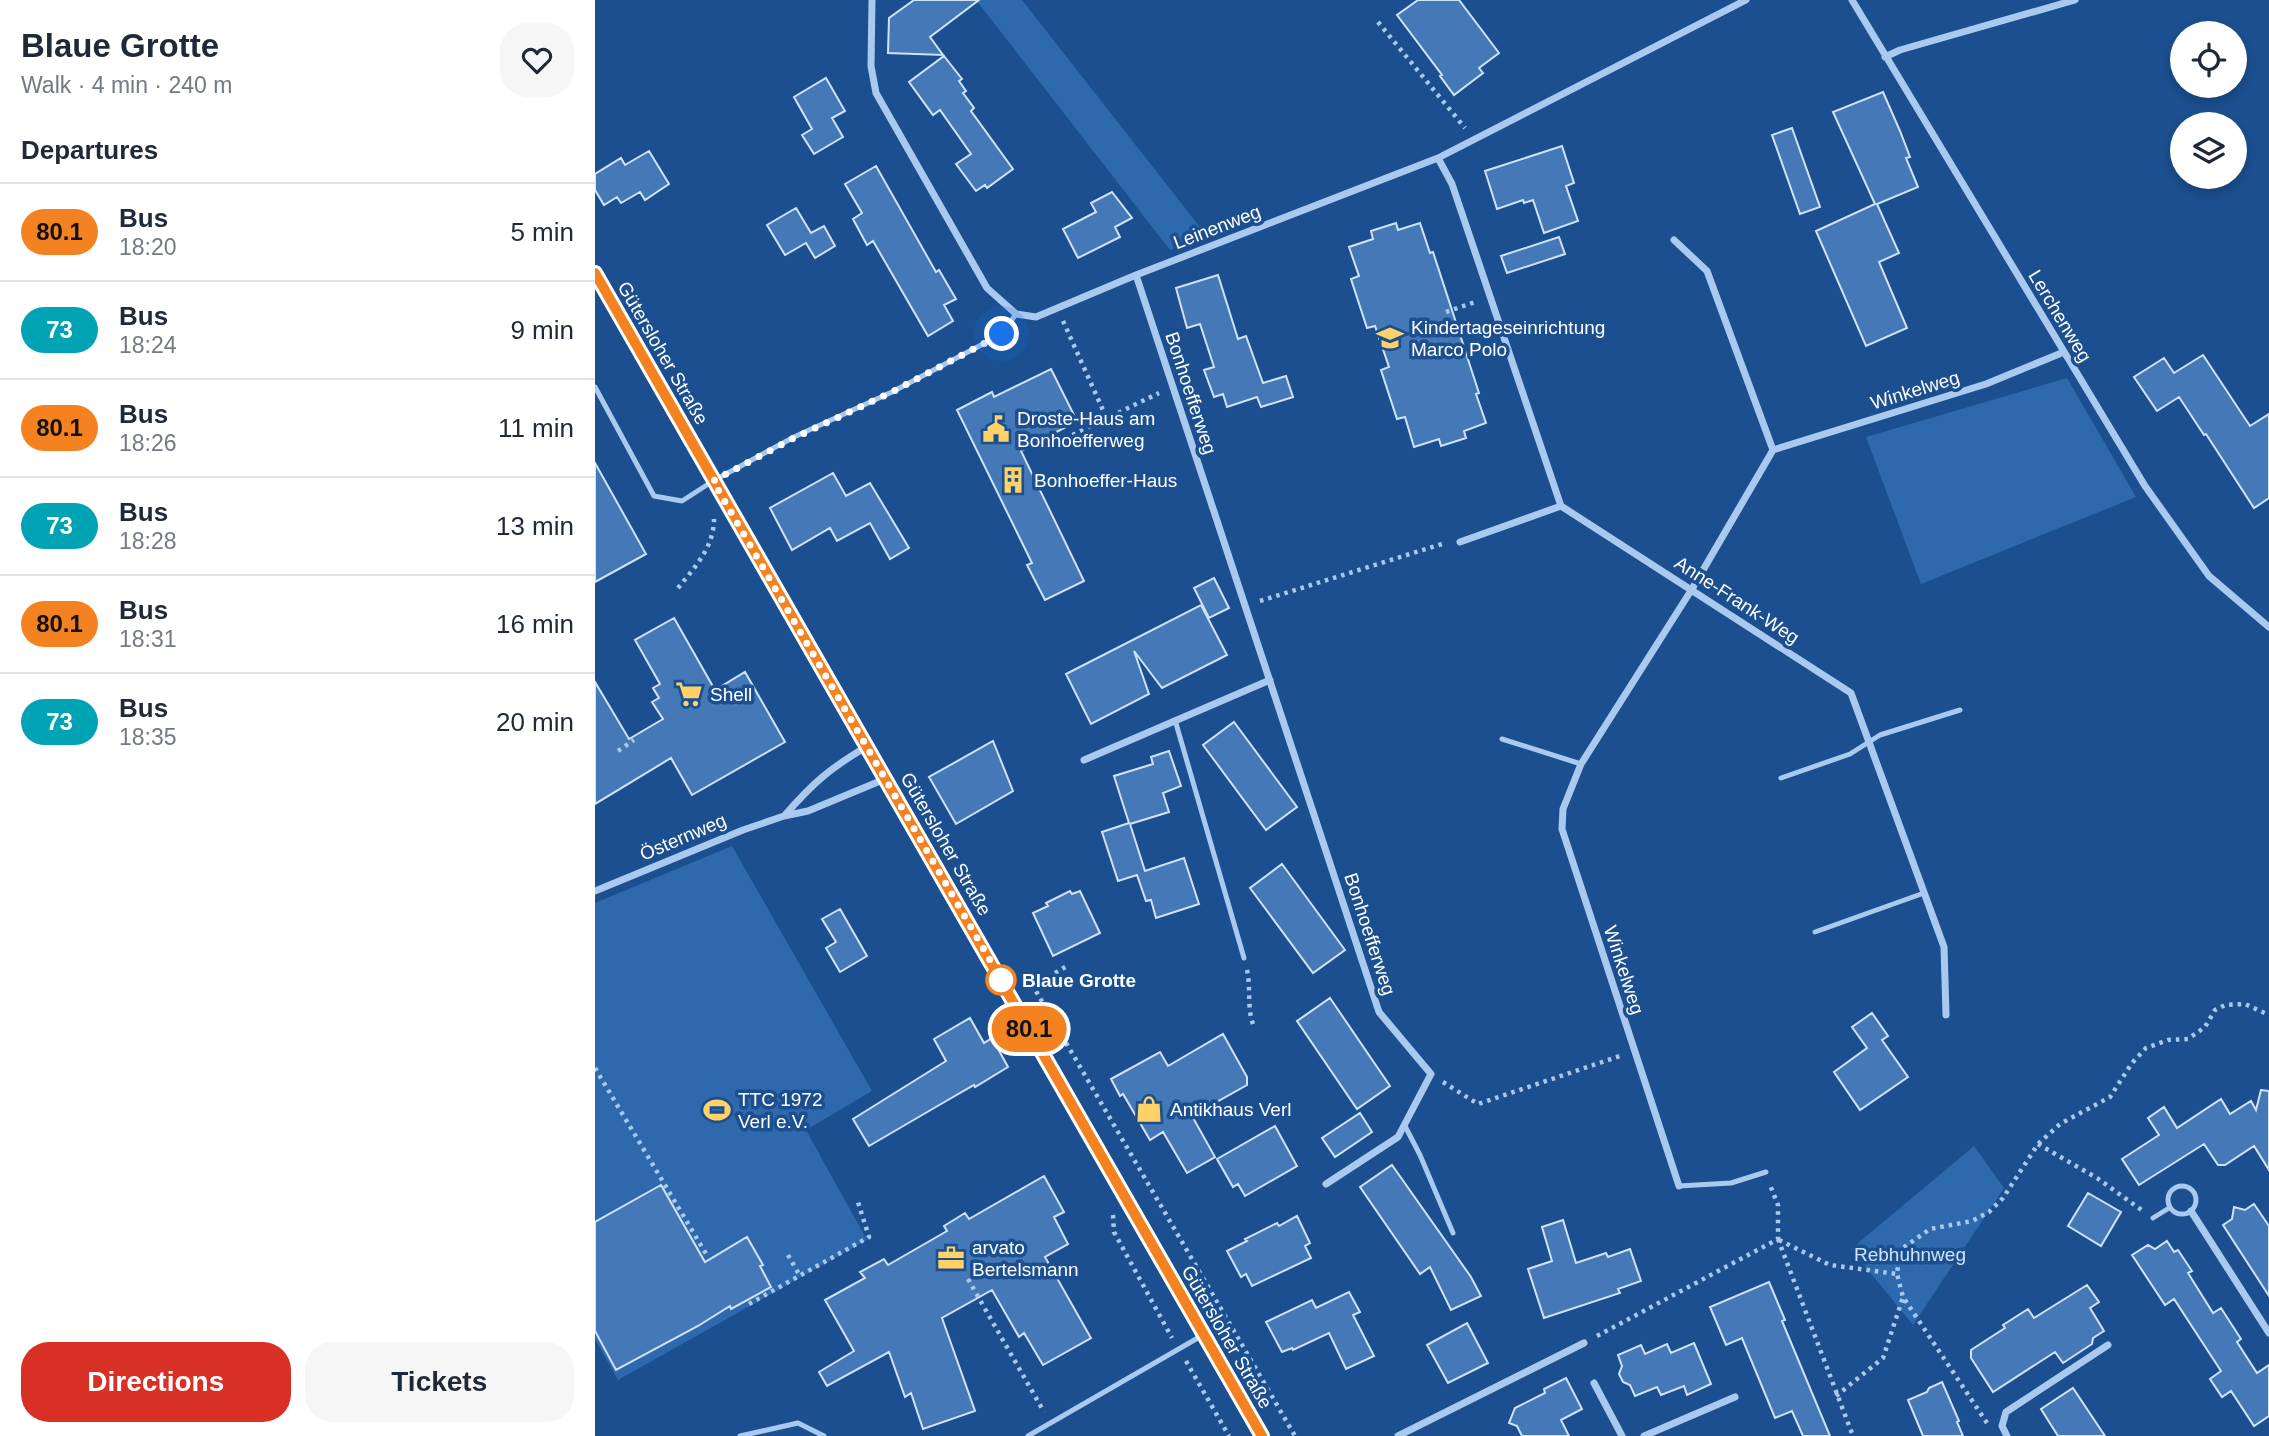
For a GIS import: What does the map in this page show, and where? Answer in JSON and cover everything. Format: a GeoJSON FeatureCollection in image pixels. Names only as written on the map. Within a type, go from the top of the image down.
{"type":"FeatureCollection","features":[{"type":"Feature","properties":{"kind":"main road","name":"Gütersloher Straße"},"geometry":{"type":"LineString","coordinates":[[595,273],[1262,1436]]}},
{"type":"Feature","properties":{"kind":"street"},"geometry":{"type":"LineString","coordinates":[[872,0],[871,66],[876,93],[987,288],[1016,314]]}},
{"type":"Feature","properties":{"kind":"street","name":"Leinenweg"},"geometry":{"type":"LineString","coordinates":[[1016,314],[1036,317],[1136,275],[1438,158],[1746,0]]}},
{"type":"Feature","properties":{"kind":"street","name":"Lerchenweg"},"geometry":{"type":"LineString","coordinates":[[1852,0],[2145,486],[2209,576],[2269,627]]}},
{"type":"Feature","properties":{"kind":"street"},"geometry":{"type":"LineString","coordinates":[[1885,57],[1900,50],[2075,0]]}},
{"type":"Feature","properties":{"kind":"street"},"geometry":{"type":"LineString","coordinates":[[1438,158],[1452,184],[1561,506],[1460,542]]}},
{"type":"Feature","properties":{"kind":"street"},"geometry":{"type":"LineString","coordinates":[[1674,240],[1707,271],[1773,450]]}},
{"type":"Feature","properties":{"kind":"street","name":"Bonhoefferweg"},"geometry":{"type":"LineString","coordinates":[[1136,275],[1379,1012],[1431,1074]]}},
{"type":"Feature","properties":{"kind":"street","name":"Winkelweg"},"geometry":{"type":"LineString","coordinates":[[1679,1186],[1562,829],[1563,809],[1581,764],[1692,589],[1773,450],[1986,384],[2064,352]]}},
{"type":"Feature","properties":{"kind":"street","name":"Anne-Frank-Weg"},"geometry":{"type":"LineString","coordinates":[[1561,506],[1851,694],[1944,947],[1946,1015]]}},
{"type":"Feature","properties":{"kind":"street"},"geometry":{"type":"LineString","coordinates":[[1084,760],[1270,680]]}},
{"type":"Feature","properties":{"kind":"street","name":"Östernweg"},"geometry":{"type":"LineString","coordinates":[[784,816],[824,774],[867,747]]}},
{"type":"Feature","properties":{"kind":"street","name":"Östernweg"},"geometry":{"type":"LineString","coordinates":[[595,891],[743,830],[808,811],[886,779]]}},
{"type":"Feature","properties":{"kind":"street"},"geometry":{"type":"LineString","coordinates":[[1326,1184],[1398,1137],[1431,1074]]}},
{"type":"Feature","properties":{"kind":"street"},"geometry":{"type":"LineString","coordinates":[[2191,1211],[2269,1333]]}},
{"type":"Feature","properties":{"kind":"street"},"geometry":{"type":"LineString","coordinates":[[1398,1436],[1584,1343]]}},
{"type":"Feature","properties":{"kind":"street"},"geometry":{"type":"LineString","coordinates":[[2007,1436],[2002,1426],[2006,1412],[2108,1345]]}},
{"type":"Feature","properties":{"kind":"street"},"geometry":{"type":"LineString","coordinates":[[1594,1383],[1622,1436]]}},
{"type":"Feature","properties":{"kind":"street"},"geometry":{"type":"LineString","coordinates":[[1644,1436],[1735,1397]]}},
{"type":"Feature","properties":{"kind":"lane"},"geometry":{"type":"LineString","coordinates":[[595,387],[655,496],[682,501],[713,481],[794,438],[892,392],[1002,334],[1016,314]]}},
{"type":"Feature","properties":{"kind":"lane"},"geometry":{"type":"LineString","coordinates":[[1781,778],[1850,754],[1880,735],[1960,709]]}},
{"type":"Feature","properties":{"kind":"lane"},"geometry":{"type":"LineString","coordinates":[[1175,720],[1244,958]]}},
{"type":"Feature","properties":{"kind":"lane"},"geometry":{"type":"LineString","coordinates":[[1502,739],[1581,764]]}},
{"type":"Feature","properties":{"kind":"lane"},"geometry":{"type":"LineString","coordinates":[[1815,932],[1924,893]]}},
{"type":"Feature","properties":{"kind":"lane"},"geometry":{"type":"LineString","coordinates":[[1405,1126],[1454,1233]]}},
{"type":"Feature","properties":{"kind":"lane"},"geometry":{"type":"LineString","coordinates":[[1679,1186],[1731,1183],[1766,1172]]}},
{"type":"Feature","properties":{"kind":"lane"},"geometry":{"type":"LineString","coordinates":[[2180,1185],[2188,1186],[2194,1191],[2195,1205],[2191,1211],[2184,1214],[2169,1208],[2169,1194],[2174,1188],[2180,1185]]}},
{"type":"Feature","properties":{"kind":"lane"},"geometry":{"type":"LineString","coordinates":[[2153,1218],[2169,1208]]}},
{"type":"Feature","properties":{"kind":"lane"},"geometry":{"type":"LineString","coordinates":[[1028,1436],[1203,1335]]}},
{"type":"Feature","properties":{"kind":"lane"},"geometry":{"type":"LineString","coordinates":[[740,1436],[798,1423],[824,1436]]}},
{"type":"Feature","properties":{"kind":"path"},"geometry":{"type":"LineString","coordinates":[[1378,22],[1474,140]]}},
{"type":"Feature","properties":{"kind":"path"},"geometry":{"type":"LineString","coordinates":[[1446,312],[1490,298]]}},
{"type":"Feature","properties":{"kind":"path"},"geometry":{"type":"LineString","coordinates":[[1057,307],[1107,419]]}},
{"type":"Feature","properties":{"kind":"path"},"geometry":{"type":"LineString","coordinates":[[1053,434],[1058,442],[1172,387]]}},
{"type":"Feature","properties":{"kind":"path"},"geometry":{"type":"LineString","coordinates":[[1245,606],[1444,542],[1460,542]]}},
{"type":"Feature","properties":{"kind":"path"},"geometry":{"type":"LineString","coordinates":[[678,588],[707,549]]}},
{"type":"Feature","properties":{"kind":"path"},"geometry":{"type":"LineString","coordinates":[[618,751],[634,740]]}},
{"type":"Feature","properties":{"kind":"path"},"geometry":{"type":"LineString","coordinates":[[1244,958],[1251,988],[1250,1016],[1253,1024]]}},
{"type":"Feature","properties":{"kind":"path"},"geometry":{"type":"LineString","coordinates":[[1033,986],[1067,966]]}},
{"type":"Feature","properties":{"kind":"path"},"geometry":{"type":"LineString","coordinates":[[1022,979],[1033,986],[1295,1436]]}},
{"type":"Feature","properties":{"kind":"path"},"geometry":{"type":"LineString","coordinates":[[2002,1426],[1986,1422],[1903,1297],[1896,1274],[1900,1250],[1930,1228],[1972,1221],[1989,1212],[2003,1198],[2038,1144],[2060,1125],[2110,1097],[2131,1063],[2146,1048],[2168,1040],[2188,1038],[2205,1027],[2215,1010],[2225,1006],[2245,1004],[2269,1015]]}},
{"type":"Feature","properties":{"kind":"path"},"geometry":{"type":"LineString","coordinates":[[1431,1074],[1479,1104],[1634,1051]]}},
{"type":"Feature","properties":{"kind":"path"},"geometry":{"type":"LineString","coordinates":[[595,1068],[708,1257]]}},
{"type":"Feature","properties":{"kind":"path"},"geometry":{"type":"LineString","coordinates":[[2038,1144],[2097,1178],[2153,1218]]}},
{"type":"Feature","properties":{"kind":"path"},"geometry":{"type":"LineString","coordinates":[[1766,1172],[1778,1205],[1778,1239],[1853,1436]]}},
{"type":"Feature","properties":{"kind":"path"},"geometry":{"type":"LineString","coordinates":[[749,1304],[869,1237],[857,1199]]}},
{"type":"Feature","properties":{"kind":"path"},"geometry":{"type":"LineString","coordinates":[[1113,1209],[1114,1232],[1163,1325]]}},
{"type":"Feature","properties":{"kind":"path"},"geometry":{"type":"LineString","coordinates":[[1778,1239],[1830,1265],[1896,1274]]}},
{"type":"Feature","properties":{"kind":"path"},"geometry":{"type":"LineString","coordinates":[[1584,1343],[1778,1239]]}},
{"type":"Feature","properties":{"kind":"path"},"geometry":{"type":"LineString","coordinates":[[787,1255],[800,1276]]}},
{"type":"Feature","properties":{"kind":"path"},"geometry":{"type":"LineString","coordinates":[[968,1279],[1050,1424]]}},
{"type":"Feature","properties":{"kind":"path"},"geometry":{"type":"LineString","coordinates":[[1836,1396],[1883,1358],[1903,1297]]}},
{"type":"Feature","properties":{"kind":"path"},"geometry":{"type":"LineString","coordinates":[[1195,1377],[1229,1436]]}},
{"type":"Feature","properties":{"kind":"green space"},"geometry":{"type":"Polygon","coordinates":[[[976,0],[1022,0],[1207,236],[1170,250],[976,0]]]}},
{"type":"Feature","properties":{"kind":"green space"},"geometry":{"type":"Polygon","coordinates":[[[2067,378],[2136,497],[1921,584],[1866,437],[2067,378]]]}},
{"type":"Feature","properties":{"kind":"green space","name":"TTC 1972 Verl e.V."},"geometry":{"type":"Polygon","coordinates":[[[732,846],[872,1091],[806,1130],[867,1240],[618,1380],[595,1339],[595,903],[732,846]]]}},
{"type":"Feature","properties":{"kind":"green space","name":"Rebhuhnweg"},"geometry":{"type":"Polygon","coordinates":[[[1974,1146],[2004,1188],[1913,1325],[1851,1249],[1974,1146]]]}},
{"type":"Feature","properties":{"kind":"building"},"geometry":{"type":"Polygon","coordinates":[[[914,0],[979,0],[930,37],[943,55],[888,53],[889,18],[914,0]]]}},
{"type":"Feature","properties":{"kind":"building"},"geometry":{"type":"Polygon","coordinates":[[[1418,0],[1459,0],[1499,53],[1479,68],[1483,73],[1454,95],[1397,15],[1418,0]]]}},
{"type":"Feature","properties":{"kind":"building"},"geometry":{"type":"Polygon","coordinates":[[[944,56],[962,79],[959,81],[966,91],[963,93],[974,108],[971,111],[1013,169],[987,188],[985,185],[976,191],[956,164],[971,154],[940,110],[933,115],[909,82],[944,56]]]}},
{"type":"Feature","properties":{"kind":"building"},"geometry":{"type":"Polygon","coordinates":[[[826,78],[845,111],[832,118],[843,137],[814,154],[802,135],[812,129],[794,97],[826,78]]]}},
{"type":"Feature","properties":{"kind":"building"},"geometry":{"type":"Polygon","coordinates":[[[1883,92],[1910,157],[1906,158],[1918,187],[1877,204],[1899,253],[1879,262],[1907,328],[1866,346],[1816,231],[1875,204],[1833,112],[1883,92]]]}},
{"type":"Feature","properties":{"kind":"building"},"geometry":{"type":"Polygon","coordinates":[[[1792,128],[1820,207],[1800,214],[1772,135],[1792,128]]]}},
{"type":"Feature","properties":{"kind":"building"},"geometry":{"type":"Polygon","coordinates":[[[1562,146],[1574,183],[1566,186],[1578,221],[1544,233],[1533,200],[1524,203],[1523,200],[1497,209],[1485,171],[1562,146]]]}},
{"type":"Feature","properties":{"kind":"building"},"geometry":{"type":"Polygon","coordinates":[[[649,151],[669,184],[645,200],[640,192],[621,203],[617,197],[604,205],[595,190],[595,174],[621,158],[625,165],[649,151]]]}},
{"type":"Feature","properties":{"kind":"building"},"geometry":{"type":"Polygon","coordinates":[[[876,166],[936,272],[939,270],[956,299],[944,305],[953,321],[928,336],[873,241],[867,245],[853,219],[862,213],[845,184],[876,166]]]}},
{"type":"Feature","properties":{"kind":"building"},"geometry":{"type":"Polygon","coordinates":[[[1112,192],[1132,218],[1115,227],[1120,237],[1078,258],[1063,229],[1096,212],[1091,203],[1112,192]]]}},
{"type":"Feature","properties":{"kind":"building"},"geometry":{"type":"Polygon","coordinates":[[[796,208],[811,233],[824,226],[835,246],[815,258],[806,243],[785,255],[767,225],[796,208]]]}},
{"type":"Feature","properties":{"kind":"building"},"geometry":{"type":"Polygon","coordinates":[[[1396,223],[1398,230],[1420,223],[1430,253],[1433,252],[1479,393],[1476,394],[1486,423],[1464,431],[1466,438],[1441,446],[1439,439],[1414,447],[1405,417],[1397,419],[1381,370],[1389,367],[1375,326],[1367,328],[1351,279],[1359,276],[1349,247],[1373,239],[1371,231],[1396,223]]]}},
{"type":"Feature","properties":{"kind":"building"},"geometry":{"type":"Polygon","coordinates":[[[1559,237],[1565,254],[1507,273],[1501,256],[1559,237]]]}},
{"type":"Feature","properties":{"kind":"building"},"geometry":{"type":"Polygon","coordinates":[[[1218,275],[1238,339],[1246,336],[1263,383],[1286,376],[1293,397],[1261,407],[1257,397],[1227,407],[1223,394],[1214,397],[1204,370],[1214,367],[1200,324],[1187,328],[1176,288],[1218,275]]]}},
{"type":"Feature","properties":{"kind":"building"},"geometry":{"type":"Polygon","coordinates":[[[2203,355],[2250,426],[2269,414],[2269,498],[2254,508],[2179,397],[2157,411],[2134,377],[2164,358],[2174,373],[2203,355]]]}},
{"type":"Feature","properties":{"kind":"building","name":"Bonhoeffer-Haus"},"geometry":{"type":"Polygon","coordinates":[[[1051,369],[1077,421],[1021,451],[1084,581],[1045,600],[1027,565],[1032,563],[957,410],[992,392],[994,397],[1051,369]]]}},
{"type":"Feature","properties":{"kind":"building"},"geometry":{"type":"Polygon","coordinates":[[[595,463],[646,554],[595,582],[595,463]]]}},
{"type":"Feature","properties":{"kind":"building"},"geometry":{"type":"Polygon","coordinates":[[[833,473],[846,496],[870,483],[909,548],[890,559],[870,523],[837,541],[830,528],[792,550],[770,508],[833,473]]]}},
{"type":"Feature","properties":{"kind":"building"},"geometry":{"type":"Polygon","coordinates":[[[1214,578],[1229,608],[1209,618],[1194,588],[1214,578]]]}},
{"type":"Feature","properties":{"kind":"building"},"geometry":{"type":"Polygon","coordinates":[[[1201,605],[1227,655],[1162,688],[1134,651],[1149,694],[1091,724],[1066,674],[1201,605]]]}},
{"type":"Feature","properties":{"kind":"building"},"geometry":{"type":"Polygon","coordinates":[[[674,618],[715,690],[745,672],[785,742],[692,795],[671,758],[595,804],[595,682],[629,739],[663,719],[652,702],[659,698],[653,688],[660,684],[635,640],[674,618]]]}},
{"type":"Feature","properties":{"kind":"building"},"geometry":{"type":"Polygon","coordinates":[[[1234,722],[1297,807],[1266,830],[1203,745],[1234,722]]]}},
{"type":"Feature","properties":{"kind":"building"},"geometry":{"type":"Polygon","coordinates":[[[993,741],[1013,791],[956,824],[929,777],[993,741]]]}},
{"type":"Feature","properties":{"kind":"building"},"geometry":{"type":"Polygon","coordinates":[[[1169,751],[1181,786],[1163,793],[1169,812],[1130,824],[1145,871],[1184,858],[1199,904],[1156,918],[1151,900],[1146,901],[1137,875],[1118,881],[1102,832],[1129,823],[1114,776],[1153,764],[1151,757],[1169,751]]]}},
{"type":"Feature","properties":{"kind":"building"},"geometry":{"type":"Polygon","coordinates":[[[1282,864],[1345,950],[1313,973],[1250,888],[1282,864]]]}},
{"type":"Feature","properties":{"kind":"building"},"geometry":{"type":"Polygon","coordinates":[[[1070,891],[1072,894],[1080,891],[1100,933],[1053,956],[1033,913],[1070,891]]]}},
{"type":"Feature","properties":{"kind":"building"},"geometry":{"type":"Polygon","coordinates":[[[840,909],[867,956],[840,972],[826,948],[836,942],[822,919],[840,909]]]}},
{"type":"Feature","properties":{"kind":"building"},"geometry":{"type":"Polygon","coordinates":[[[1330,998],[1390,1086],[1357,1109],[1297,1021],[1330,998]]]}},
{"type":"Feature","properties":{"kind":"building"},"geometry":{"type":"Polygon","coordinates":[[[1872,1013],[1888,1036],[1882,1040],[1908,1077],[1860,1110],[1834,1072],[1867,1048],[1852,1027],[1872,1013]]]}},
{"type":"Feature","properties":{"kind":"building"},"geometry":{"type":"Polygon","coordinates":[[[970,1018],[984,1043],[992,1038],[1008,1067],[869,1146],[853,1119],[946,1061],[934,1039],[970,1018]]]}},
{"type":"Feature","properties":{"kind":"building"},"geometry":{"type":"Polygon","coordinates":[[[1223,1034],[1247,1077],[1247,1085],[1192,1116],[1215,1157],[1187,1173],[1163,1132],[1150,1140],[1111,1079],[1160,1052],[1168,1066],[1223,1034]]]}},
{"type":"Feature","properties":{"kind":"building"},"geometry":{"type":"Polygon","coordinates":[[[2261,1090],[2269,1091],[2269,1170],[2254,1146],[2225,1165],[2218,1165],[2204,1144],[2139,1185],[2122,1159],[2159,1135],[2148,1118],[2164,1107],[2177,1128],[2221,1099],[2230,1114],[2251,1101],[2256,1110],[2261,1090]]]}},
{"type":"Feature","properties":{"kind":"building"},"geometry":{"type":"Polygon","coordinates":[[[1360,1113],[1372,1132],[1335,1157],[1322,1138],[1360,1113]]]}},
{"type":"Feature","properties":{"kind":"building"},"geometry":{"type":"Polygon","coordinates":[[[1275,1126],[1297,1166],[1245,1196],[1238,1184],[1233,1187],[1217,1159],[1275,1126]]]}},
{"type":"Feature","properties":{"kind":"building"},"geometry":{"type":"Polygon","coordinates":[[[1392,1165],[1471,1277],[1481,1296],[1451,1310],[1430,1267],[1420,1274],[1360,1187],[1392,1165]]]}},
{"type":"Feature","properties":{"kind":"building"},"geometry":{"type":"Polygon","coordinates":[[[1044,1176],[1064,1212],[1054,1217],[1068,1244],[1045,1257],[1091,1338],[1043,1365],[1024,1333],[1019,1337],[992,1290],[942,1318],[975,1411],[923,1429],[911,1393],[905,1397],[889,1352],[827,1386],[819,1372],[854,1351],[825,1300],[865,1278],[860,1272],[884,1259],[888,1265],[947,1231],[944,1226],[965,1213],[969,1219],[1044,1176]]]}},
{"type":"Feature","properties":{"kind":"building"},"geometry":{"type":"Polygon","coordinates":[[[661,1185],[705,1262],[747,1237],[763,1265],[760,1266],[771,1287],[731,1309],[730,1306],[616,1370],[595,1331],[595,1222],[661,1185]]]}},
{"type":"Feature","properties":{"kind":"building"},"geometry":{"type":"Polygon","coordinates":[[[2088,1193],[2121,1212],[2101,1246],[2068,1226],[2088,1193]]]}},
{"type":"Feature","properties":{"kind":"building"},"geometry":{"type":"Polygon","coordinates":[[[2254,1204],[2269,1226],[2269,1296],[2223,1225],[2232,1219],[2234,1207],[2245,1210],[2254,1204]]]}},
{"type":"Feature","properties":{"kind":"building"},"geometry":{"type":"Polygon","coordinates":[[[1297,1216],[1310,1243],[1305,1246],[1311,1258],[1252,1286],[1246,1274],[1241,1277],[1227,1251],[1277,1223],[1279,1226],[1297,1216]]]}},
{"type":"Feature","properties":{"kind":"building"},"geometry":{"type":"Polygon","coordinates":[[[1563,1220],[1576,1263],[1606,1253],[1608,1257],[1630,1249],[1641,1281],[1618,1289],[1620,1293],[1544,1318],[1528,1269],[1552,1261],[1542,1227],[1563,1220]]]}},
{"type":"Feature","properties":{"kind":"building"},"geometry":{"type":"Polygon","coordinates":[[[2167,1241],[2174,1252],[2178,1250],[2192,1271],[2188,1273],[2213,1313],[2221,1308],[2241,1339],[2237,1342],[2257,1373],[2269,1365],[2269,1416],[2254,1426],[2231,1391],[2222,1397],[2210,1379],[2221,1371],[2174,1299],[2165,1305],[2132,1255],[2148,1245],[2155,1249],[2167,1241]]]}},
{"type":"Feature","properties":{"kind":"building"},"geometry":{"type":"Polygon","coordinates":[[[1769,1282],[1785,1320],[1782,1321],[1830,1436],[1803,1436],[1792,1411],[1775,1418],[1742,1338],[1726,1345],[1710,1307],[1769,1282]]]}},
{"type":"Feature","properties":{"kind":"building"},"geometry":{"type":"Polygon","coordinates":[[[2087,1285],[2099,1302],[2090,1308],[2104,1331],[2093,1338],[2092,1344],[2063,1363],[2055,1352],[1993,1392],[1971,1358],[1971,1350],[2028,1309],[2034,1318],[2087,1285]]]}},
{"type":"Feature","properties":{"kind":"building"},"geometry":{"type":"Polygon","coordinates":[[[1349,1292],[1360,1312],[1353,1315],[1374,1356],[1346,1369],[1329,1333],[1293,1350],[1292,1348],[1282,1352],[1266,1322],[1312,1300],[1316,1308],[1349,1292]]]}},
{"type":"Feature","properties":{"kind":"building"},"geometry":{"type":"Polygon","coordinates":[[[1467,1323],[1488,1363],[1448,1383],[1427,1345],[1467,1323]]]}},
{"type":"Feature","properties":{"kind":"building"},"geometry":{"type":"Polygon","coordinates":[[[1694,1343],[1711,1384],[1687,1395],[1684,1386],[1661,1395],[1657,1387],[1635,1396],[1630,1385],[1623,1382],[1619,1374],[1622,1366],[1618,1355],[1641,1345],[1645,1354],[1667,1344],[1671,1353],[1694,1343]]]}},
{"type":"Feature","properties":{"kind":"building"},"geometry":{"type":"Polygon","coordinates":[[[1566,1378],[1582,1409],[1561,1420],[1569,1436],[1522,1436],[1517,1426],[1509,1423],[1515,1408],[1545,1393],[1544,1389],[1566,1378]]]}},
{"type":"Feature","properties":{"kind":"building"},"geometry":{"type":"Polygon","coordinates":[[[1942,1382],[1963,1436],[1923,1436],[1908,1400],[1942,1382]]]}},
{"type":"Feature","properties":{"kind":"building"},"geometry":{"type":"Polygon","coordinates":[[[2073,1388],[2105,1436],[2058,1436],[2041,1409],[2073,1388]]]}},
{"type":"Feature","properties":{"kind":"bus line","name":"80.1"},"geometry":{"type":"LineString","coordinates":[[595,273],[1262,1436]]}},
{"type":"Feature","properties":{"kind":"place","name":"Kindertageseinrichtung Marco Polo"},"geometry":{"type":"Point","coordinates":[1390,338]}},
{"type":"Feature","properties":{"kind":"place","name":"Droste-Haus am Bonhoefferweg"},"geometry":{"type":"Point","coordinates":[996,429]}},
{"type":"Feature","properties":{"kind":"place","name":"Bonhoeffer-Haus"},"geometry":{"type":"Point","coordinates":[1013,480]}},
{"type":"Feature","properties":{"kind":"place","name":"Shell"},"geometry":{"type":"Point","coordinates":[689,694]}},
{"type":"Feature","properties":{"kind":"place","name":"Blaue Grotte"},"geometry":{"type":"Point","coordinates":[1001,980]}},
{"type":"Feature","properties":{"kind":"place","name":"Antikhaus Verl"},"geometry":{"type":"Point","coordinates":[1149,1109]}},
{"type":"Feature","properties":{"kind":"place","name":"TTC 1972 Verl e.V."},"geometry":{"type":"Point","coordinates":[717,1110]}},
{"type":"Feature","properties":{"kind":"place","name":"arvato Bertelsmann"},"geometry":{"type":"Point","coordinates":[951,1258]}},
{"type":"Feature","properties":{"kind":"route"},"geometry":{"type":"LineString","coordinates":[[1001,980],[1005,986],[713,481],[1002,334]]}}]}
